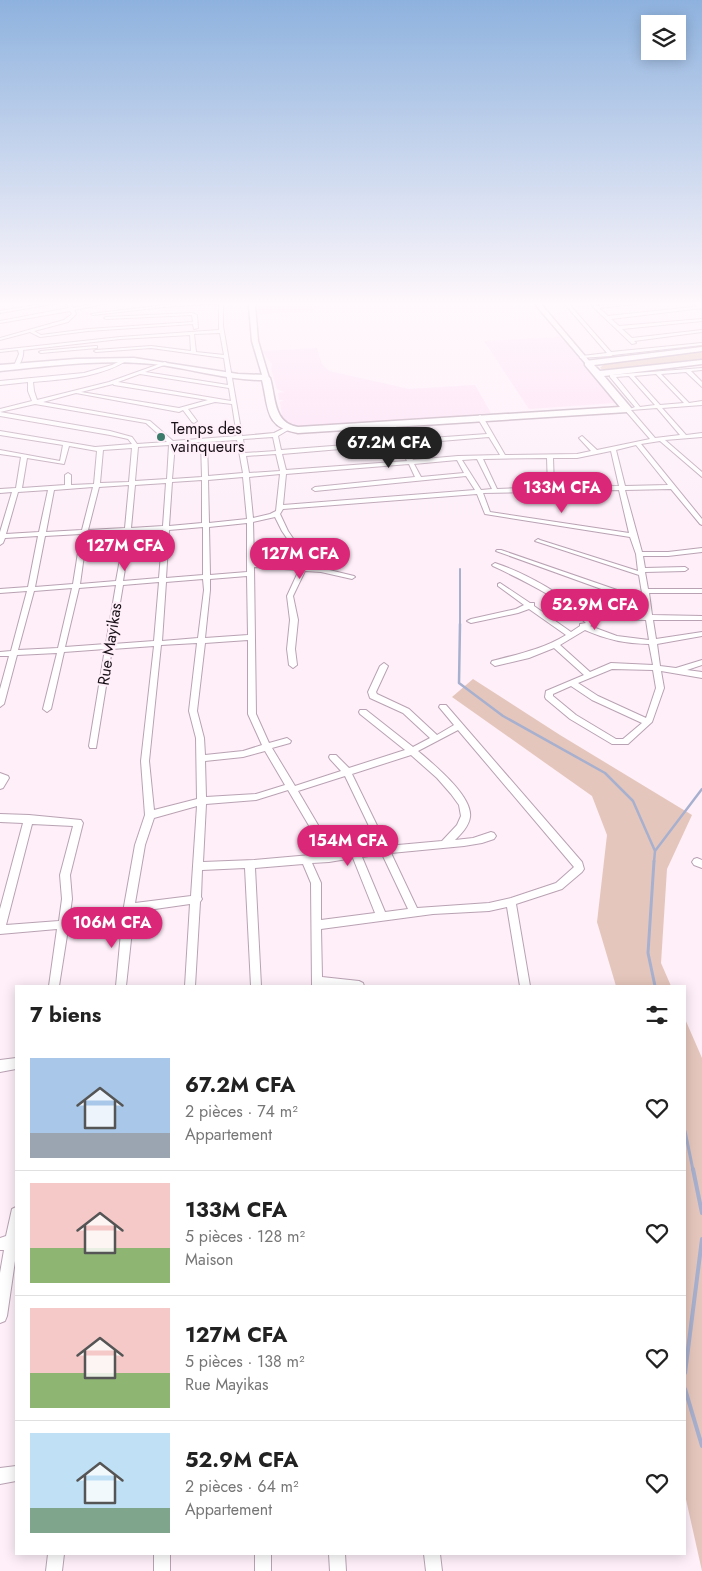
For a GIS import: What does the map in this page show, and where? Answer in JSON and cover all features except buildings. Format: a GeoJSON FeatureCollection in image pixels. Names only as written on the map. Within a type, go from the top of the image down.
{"type":"FeatureCollection","features":[{"type":"Feature","properties":{"kind":"main road"},"geometry":{"type":"LineString","coordinates":[[234,376],[264,379],[277,423],[286,429],[310,430],[480,417],[627,409]]}},
{"type":"Feature","properties":{"kind":"main road"},"geometry":{"type":"LineString","coordinates":[[601,376],[627,409]]}},
{"type":"Feature","properties":{"kind":"street"},"geometry":{"type":"LineString","coordinates":[[0,383],[59,376]]}},
{"type":"Feature","properties":{"kind":"street"},"geometry":{"type":"LineString","coordinates":[[93,376],[94,387]]}},
{"type":"Feature","properties":{"kind":"street"},"geometry":{"type":"LineString","coordinates":[[0,412],[131,376]]}},
{"type":"Feature","properties":{"kind":"street"},"geometry":{"type":"LineString","coordinates":[[163,376],[232,387]]}},
{"type":"Feature","properties":{"kind":"street"},"geometry":{"type":"LineString","coordinates":[[231,376],[233,403],[246,474],[250,522],[252,714],[267,747],[292,788],[329,858]]}},
{"type":"Feature","properties":{"kind":"street"},"geometry":{"type":"LineString","coordinates":[[613,376],[638,408]]}},
{"type":"Feature","properties":{"kind":"street"},"geometry":{"type":"LineString","coordinates":[[632,376],[685,437]]}},
{"type":"Feature","properties":{"kind":"street"},"geometry":{"type":"LineString","coordinates":[[662,376],[702,412]]}},
{"type":"Feature","properties":{"kind":"street"},"geometry":{"type":"LineString","coordinates":[[693,376],[702,385]]}},
{"type":"Feature","properties":{"kind":"street"},"geometry":{"type":"LineString","coordinates":[[30,380],[31,391],[36,402]]}},
{"type":"Feature","properties":{"kind":"street"},"geometry":{"type":"LineString","coordinates":[[111,383],[233,403]]}},
{"type":"Feature","properties":{"kind":"street"},"geometry":{"type":"LineString","coordinates":[[74,392],[171,409],[185,409],[215,400]]}},
{"type":"Feature","properties":{"kind":"street"},"geometry":{"type":"LineString","coordinates":[[36,402],[148,422],[172,442]]}},
{"type":"Feature","properties":{"kind":"street"},"geometry":{"type":"LineString","coordinates":[[627,409],[702,403]]}},
{"type":"Feature","properties":{"kind":"street"},"geometry":{"type":"LineString","coordinates":[[185,409],[194,421]]}},
{"type":"Feature","properties":{"kind":"street"},"geometry":{"type":"LineString","coordinates":[[627,409],[658,440],[702,475]]}},
{"type":"Feature","properties":{"kind":"street"},"geometry":{"type":"LineString","coordinates":[[0,412],[110,433],[130,438],[135,445]]}},
{"type":"Feature","properties":{"kind":"street"},"geometry":{"type":"LineString","coordinates":[[480,417],[503,456]]}},
{"type":"Feature","properties":{"kind":"street"},"geometry":{"type":"LineString","coordinates":[[392,424],[418,477]]}},
{"type":"Feature","properties":{"kind":"street"},"geometry":{"type":"LineString","coordinates":[[0,433],[66,446],[100,449],[275,435],[286,429]]}},
{"type":"Feature","properties":{"kind":"street"},"geometry":{"type":"LineString","coordinates":[[275,435],[283,471],[279,511],[285,531],[306,559],[305,569],[295,583],[290,596],[294,620],[290,649],[293,665]]}},
{"type":"Feature","properties":{"kind":"street"},"geometry":{"type":"LineString","coordinates":[[243,455],[490,435]]}},
{"type":"Feature","properties":{"kind":"street"},"geometry":{"type":"LineString","coordinates":[[0,491],[168,481],[458,458],[577,456],[658,440],[702,435]]}},
{"type":"Feature","properties":{"kind":"street"},"geometry":{"type":"LineString","coordinates":[[582,438],[595,452]]}},
{"type":"Feature","properties":{"kind":"street"},"geometry":{"type":"LineString","coordinates":[[190,985],[202,801],[200,738],[193,712],[207,576],[204,441]]}},
{"type":"Feature","properties":{"kind":"street"},"geometry":{"type":"LineString","coordinates":[[121,985],[129,912],[140,845],[150,815],[145,761],[158,643],[172,442]]}},
{"type":"Feature","properties":{"kind":"street"},"geometry":{"type":"LineString","coordinates":[[638,444],[702,523]]}},
{"type":"Feature","properties":{"kind":"street","name":"Rue Mayikas"},"geometry":{"type":"LineString","coordinates":[[93,746],[128,530],[135,445]]}},
{"type":"Feature","properties":{"kind":"street"},"geometry":{"type":"LineString","coordinates":[[0,452],[62,463],[66,446]]}},
{"type":"Feature","properties":{"kind":"street"},"geometry":{"type":"LineString","coordinates":[[47,709],[76,586],[84,533],[97,486],[100,449]]}},
{"type":"Feature","properties":{"kind":"street"},"geometry":{"type":"LineString","coordinates":[[613,449],[639,554],[656,668],[660,688],[648,722],[625,742],[615,742],[573,717],[549,697],[550,693],[611,666],[656,668],[702,675]]}},
{"type":"Feature","properties":{"kind":"street"},"geometry":{"type":"LineString","coordinates":[[0,544],[1,536],[18,490],[24,456]]}},
{"type":"Feature","properties":{"kind":"street"},"geometry":{"type":"LineString","coordinates":[[550,456],[551,489]]}},
{"type":"Feature","properties":{"kind":"street"},"geometry":{"type":"LineString","coordinates":[[479,457],[495,490]]}},
{"type":"Feature","properties":{"kind":"street"},"geometry":{"type":"LineString","coordinates":[[458,458],[479,492],[487,513],[633,535]]}},
{"type":"Feature","properties":{"kind":"street"},"geometry":{"type":"LineString","coordinates":[[315,488],[418,477],[467,474]]}},
{"type":"Feature","properties":{"kind":"street"},"geometry":{"type":"LineString","coordinates":[[68,475],[68,487]]}},
{"type":"Feature","properties":{"kind":"street"},"geometry":{"type":"LineString","coordinates":[[1,536],[84,533],[250,522],[279,511],[495,490],[672,487]]}},
{"type":"Feature","properties":{"kind":"street"},"geometry":{"type":"LineString","coordinates":[[0,704],[31,589],[51,488]]}},
{"type":"Feature","properties":{"kind":"street"},"geometry":{"type":"LineString","coordinates":[[538,541],[642,572],[684,569]]}},
{"type":"Feature","properties":{"kind":"street"},"geometry":{"type":"LineString","coordinates":[[639,554],[676,554],[702,550]]}},
{"type":"Feature","properties":{"kind":"street"},"geometry":{"type":"LineString","coordinates":[[499,551],[646,603]]}},
{"type":"Feature","properties":{"kind":"street"},"geometry":{"type":"LineString","coordinates":[[250,565],[305,569],[352,577]]}},
{"type":"Feature","properties":{"kind":"street"},"geometry":{"type":"LineString","coordinates":[[495,565],[561,598],[573,606],[586,624],[606,635],[652,642],[702,634]]}},
{"type":"Feature","properties":{"kind":"street"},"geometry":{"type":"LineString","coordinates":[[0,591],[250,574]]}},
{"type":"Feature","properties":{"kind":"street"},"geometry":{"type":"LineString","coordinates":[[500,585],[570,634]]}},
{"type":"Feature","properties":{"kind":"street"},"geometry":{"type":"LineString","coordinates":[[645,591],[702,591]]}},
{"type":"Feature","properties":{"kind":"street"},"geometry":{"type":"LineString","coordinates":[[471,621],[518,611],[531,605]]}},
{"type":"Feature","properties":{"kind":"street"},"geometry":{"type":"LineString","coordinates":[[495,663],[519,659],[555,645],[586,624],[607,615],[702,618]]}},
{"type":"Feature","properties":{"kind":"street"},"geometry":{"type":"LineString","coordinates":[[0,654],[60,652],[202,639],[251,637]]}},
{"type":"Feature","properties":{"kind":"street"},"geometry":{"type":"LineString","coordinates":[[555,645],[590,676]]}},
{"type":"Feature","properties":{"kind":"street"},"geometry":{"type":"LineString","coordinates":[[676,671],[702,662]]}},
{"type":"Feature","properties":{"kind":"street"},"geometry":{"type":"LineString","coordinates":[[384,666],[372,692],[373,696],[406,711],[435,738]]}},
{"type":"Feature","properties":{"kind":"street"},"geometry":{"type":"LineString","coordinates":[[573,684],[595,698],[648,722]]}},
{"type":"Feature","properties":{"kind":"street"},"geometry":{"type":"LineString","coordinates":[[317,925],[415,913],[490,907],[559,886],[580,866],[443,707]]}},
{"type":"Feature","properties":{"kind":"street"},"geometry":{"type":"LineString","coordinates":[[363,712],[412,751],[460,795],[466,809],[463,824],[445,843]]}},
{"type":"Feature","properties":{"kind":"street"},"geometry":{"type":"LineString","coordinates":[[150,815],[202,801],[256,797],[292,788],[412,751],[460,726]]}},
{"type":"Feature","properties":{"kind":"street"},"geometry":{"type":"LineString","coordinates":[[201,758],[244,754],[287,741]]}},
{"type":"Feature","properties":{"kind":"street"},"geometry":{"type":"LineString","coordinates":[[333,757],[347,772],[415,913]]}},
{"type":"Feature","properties":{"kind":"street"},"geometry":{"type":"LineString","coordinates":[[0,776],[5,778],[0,786]]}},
{"type":"Feature","properties":{"kind":"street"},"geometry":{"type":"LineString","coordinates":[[0,818],[29,818],[78,823],[66,875],[67,899],[54,985]]}},
{"type":"Feature","properties":{"kind":"street"},"geometry":{"type":"LineString","coordinates":[[29,818],[0,928],[116,920],[129,912],[196,899]]}},
{"type":"Feature","properties":{"kind":"street"},"geometry":{"type":"LineString","coordinates":[[199,866],[250,866],[329,858],[356,853],[479,841],[492,836]]}},
{"type":"Feature","properties":{"kind":"street"},"geometry":{"type":"LineString","coordinates":[[356,853],[382,917]]}},
{"type":"Feature","properties":{"kind":"street"},"geometry":{"type":"LineString","coordinates":[[306,860],[316,883],[318,984],[338,985]]}},
{"type":"Feature","properties":{"kind":"street"},"geometry":{"type":"LineString","coordinates":[[250,866],[256,985]]}},
{"type":"Feature","properties":{"kind":"street"},"geometry":{"type":"LineString","coordinates":[[511,902],[525,985]]}},
{"type":"Feature","properties":{"kind":"street"},"geometry":{"type":"LineString","coordinates":[[0,1066],[15,1064]]}},
{"type":"Feature","properties":{"kind":"street"},"geometry":{"type":"LineString","coordinates":[[0,1316],[9,1242],[15,1217]]}},
{"type":"Feature","properties":{"kind":"street"},"geometry":{"type":"LineString","coordinates":[[0,1476],[15,1474]]}},
{"type":"Feature","properties":{"kind":"street"},"geometry":{"type":"LineString","coordinates":[[54,1571],[56,1555]]}},
{"type":"Feature","properties":{"kind":"street"},"geometry":{"type":"LineString","coordinates":[[162,1555],[162,1571]]}},
{"type":"Feature","properties":{"kind":"street"},"geometry":{"type":"LineString","coordinates":[[264,1555],[264,1571]]}},
{"type":"Feature","properties":{"kind":"street"},"geometry":{"type":"LineString","coordinates":[[337,1555],[338,1571]]}},
{"type":"Feature","properties":{"kind":"street"},"geometry":{"type":"LineString","coordinates":[[432,1555],[434,1571]]}},
{"type":"Feature","properties":{"kind":"shaded area"},"geometry":{"type":"Polygon","coordinates":[[[273,376],[353,376],[409,389],[475,385],[491,413],[295,428],[283,424],[280,402],[284,400],[279,400],[278,393],[284,392],[277,389],[273,376]]]}},
{"type":"Feature","properties":{"kind":"shaded area"},"geometry":{"type":"Polygon","coordinates":[[[507,376],[595,376],[615,403],[529,409],[507,376]]]}},
{"type":"Feature","properties":{"kind":"shaded area"},"geometry":{"type":"Polygon","coordinates":[[[473,679],[560,735],[692,815],[667,869],[661,963],[671,985],[616,985],[597,922],[607,835],[592,796],[452,697],[473,679]]]}},
{"type":"Feature","properties":{"kind":"shaded area"},"geometry":{"type":"Polygon","coordinates":[[[686,1021],[702,1058],[702,1571],[686,1499],[686,1021]]]}},
{"type":"Feature","properties":{"kind":"waterway"},"geometry":{"type":"LineString","coordinates":[[460,569],[460,624]]}},
{"type":"Feature","properties":{"kind":"waterway"},"geometry":{"type":"LineString","coordinates":[[460,624],[459,683],[503,716],[605,773],[633,801],[655,851]]}},
{"type":"Feature","properties":{"kind":"waterway"},"geometry":{"type":"LineString","coordinates":[[655,851],[702,789]]}},
{"type":"Feature","properties":{"kind":"waterway"},"geometry":{"type":"LineString","coordinates":[[654,862],[655,851]]}},
{"type":"Feature","properties":{"kind":"waterway"},"geometry":{"type":"LineString","coordinates":[[654,861],[648,953],[655,985]]}},
{"type":"Feature","properties":{"kind":"waterway"},"geometry":{"type":"LineString","coordinates":[[686,1136],[693,1170]]}},
{"type":"Feature","properties":{"kind":"waterway"},"geometry":{"type":"LineString","coordinates":[[693,1169],[702,1213]]}},
{"type":"Feature","properties":{"kind":"waterway"},"geometry":{"type":"LineString","coordinates":[[686,1365],[702,1239]]}},
{"type":"Feature","properties":{"kind":"waterway"},"geometry":{"type":"LineString","coordinates":[[686,1392],[702,1446]]}},
{"type":"Feature","properties":{"kind":"place","name":"Temps des vainqueurs"},"geometry":{"type":"Point","coordinates":[161,437]}}]}
